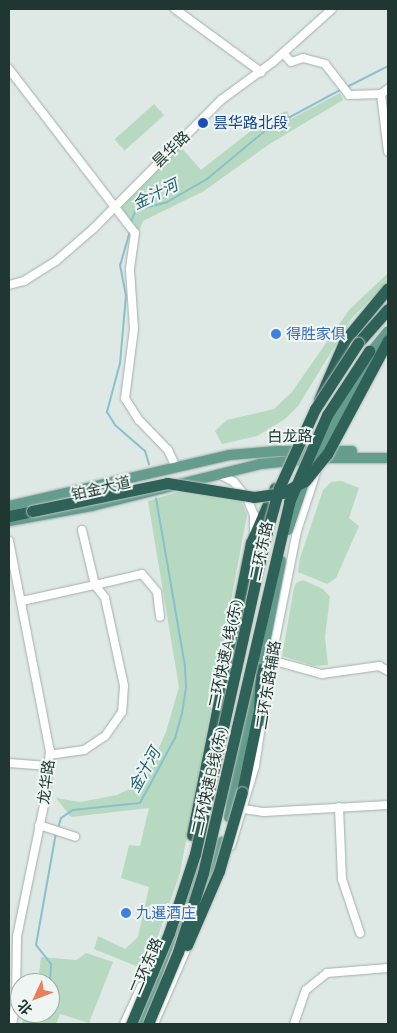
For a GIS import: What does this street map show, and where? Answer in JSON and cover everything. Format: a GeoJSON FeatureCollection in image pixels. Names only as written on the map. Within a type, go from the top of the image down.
{"type":"FeatureCollection","features":[{"type":"Feature","properties":{"kind":"highway"},"geometry":{"type":"LineString","coordinates":[[316,406],[337,354],[359,320],[388,288]]}},
{"type":"Feature","properties":{"kind":"highway","name":"二环快速A线(东)"},"geometry":{"type":"LineString","coordinates":[[130,1024],[159,957],[182,895],[203,826],[265,539],[279,488],[302,434],[328,385],[355,347],[388,308]]}},
{"type":"Feature","properties":{"kind":"highway","name":"二环快速B线(东)"},"geometry":{"type":"LineString","coordinates":[[148,1024],[187,927],[206,859],[289,502],[306,456],[331,407],[360,362],[388,330]]}},
{"type":"Feature","properties":{"kind":"highway"},"geometry":{"type":"LineString","coordinates":[[9,516],[167,483],[254,497],[286,491],[305,481],[327,454],[388,341]]}},
{"type":"Feature","properties":{"kind":"highway"},"geometry":{"type":"LineString","coordinates":[[159,957],[199,809],[253,536],[292,455]]}},
{"type":"Feature","properties":{"kind":"highway"},"geometry":{"type":"LineString","coordinates":[[164,987],[213,887],[242,792],[259,694],[262,658]]}},
{"type":"Feature","properties":{"kind":"main road","name":"二环东路"},"geometry":{"type":"LineString","coordinates":[[137,1024],[179,923],[203,851],[228,789],[262,658],[279,533],[300,472],[337,401],[388,330]]}},
{"type":"Feature","properties":{"kind":"main road","name":"二环东路"},"geometry":{"type":"LineString","coordinates":[[141,1024],[218,853],[233,804],[286,534],[304,482],[343,404],[388,341]]}},
{"type":"Feature","properties":{"kind":"main road","name":"白龙路"},"geometry":{"type":"LineString","coordinates":[[193,463],[247,453],[292,455],[388,452]]}},
{"type":"Feature","properties":{"kind":"main road","name":"白龙路"},"geometry":{"type":"LineString","coordinates":[[324,454],[388,458]]}},
{"type":"Feature","properties":{"kind":"main road","name":"白龙路"},"geometry":{"type":"LineString","coordinates":[[199,479],[292,455]]}},
{"type":"Feature","properties":{"kind":"main road","name":"铂金大道"},"geometry":{"type":"LineString","coordinates":[[9,506],[193,463]]}},
{"type":"Feature","properties":{"kind":"main road"},"geometry":{"type":"LineString","coordinates":[[193,463],[203,468],[199,479]]}},
{"type":"Feature","properties":{"kind":"main road","name":"铂金大道"},"geometry":{"type":"LineString","coordinates":[[9,521],[92,506],[199,479]]}},
{"type":"Feature","properties":{"kind":"main road"},"geometry":{"type":"LineString","coordinates":[[250,718],[259,694]]}},
{"type":"Feature","properties":{"kind":"main road"},"geometry":{"type":"LineString","coordinates":[[259,694],[263,722]]}},
{"type":"Feature","properties":{"kind":"main road"},"geometry":{"type":"LineString","coordinates":[[203,851],[214,797]]}},
{"type":"Feature","properties":{"kind":"street"},"geometry":{"type":"LineString","coordinates":[[175,9],[261,72]]}},
{"type":"Feature","properties":{"kind":"street","name":"昙华路"},"geometry":{"type":"LineString","coordinates":[[9,285],[24,280],[56,261],[221,100],[261,72],[332,9]]}},
{"type":"Feature","properties":{"kind":"street"},"geometry":{"type":"LineString","coordinates":[[283,53],[291,62],[303,58],[325,64],[342,89],[355,96],[382,94],[388,89]]}},
{"type":"Feature","properties":{"kind":"street"},"geometry":{"type":"LineString","coordinates":[[9,69],[135,234],[130,270],[134,329],[125,398],[139,420],[168,450],[176,467]]}},
{"type":"Feature","properties":{"kind":"street"},"geometry":{"type":"LineString","coordinates":[[382,94],[388,152]]}},
{"type":"Feature","properties":{"kind":"street","name":"二环东路辅路"},"geometry":{"type":"LineString","coordinates":[[124,1024],[170,916],[190,855],[214,797],[272,514],[292,455],[316,406],[344,360],[388,308]]}},
{"type":"Feature","properties":{"kind":"street","name":"二环东路辅路"},"geometry":{"type":"LineString","coordinates":[[154,1024],[244,809],[263,722],[262,658],[297,531],[324,454],[358,391],[388,350]]}},
{"type":"Feature","properties":{"kind":"street"},"geometry":{"type":"LineString","coordinates":[[215,474],[230,479],[247,498],[254,515],[254,599]]}},
{"type":"Feature","properties":{"kind":"street"},"geometry":{"type":"LineString","coordinates":[[50,755],[70,754],[95,744],[115,725],[122,712],[124,686],[105,598],[95,585],[82,530]]}},
{"type":"Feature","properties":{"kind":"street","name":"龙华路"},"geometry":{"type":"LineString","coordinates":[[9,541],[50,755],[50,766],[17,936],[16,1000],[12,1024]]}},
{"type":"Feature","properties":{"kind":"street"},"geometry":{"type":"LineString","coordinates":[[22,601],[142,574],[157,592],[160,617]]}},
{"type":"Feature","properties":{"kind":"street"},"geometry":{"type":"LineString","coordinates":[[262,658],[322,674],[379,666],[388,671]]}},
{"type":"Feature","properties":{"kind":"street"},"geometry":{"type":"LineString","coordinates":[[9,763],[50,766]]}},
{"type":"Feature","properties":{"kind":"street"},"geometry":{"type":"LineString","coordinates":[[244,809],[264,812],[388,805]]}},
{"type":"Feature","properties":{"kind":"street"},"geometry":{"type":"LineString","coordinates":[[339,807],[342,879],[360,933]]}},
{"type":"Feature","properties":{"kind":"street"},"geometry":{"type":"LineString","coordinates":[[39,825],[75,837]]}},
{"type":"Feature","properties":{"kind":"street"},"geometry":{"type":"LineString","coordinates":[[294,1024],[306,990],[327,973],[388,968]]}},
{"type":"Feature","properties":{"kind":"green space"},"geometry":{"type":"Polygon","coordinates":[[[340,93],[343,100],[268,145],[204,191],[143,221],[139,231],[124,212],[121,205],[180,146],[201,170],[266,119],[287,111],[291,119],[340,93]]]}},
{"type":"Feature","properties":{"kind":"green space"},"geometry":{"type":"Polygon","coordinates":[[[154,104],[164,115],[125,151],[115,139],[154,104]]]}},
{"type":"Feature","properties":{"kind":"green space"},"geometry":{"type":"Polygon","coordinates":[[[388,273],[388,281],[352,318],[298,406],[285,419],[257,436],[222,444],[215,431],[227,420],[274,409],[292,392],[349,310],[388,273]]]}},
{"type":"Feature","properties":{"kind":"green space"},"geometry":{"type":"Polygon","coordinates":[[[341,481],[359,488],[349,518],[359,526],[336,578],[327,584],[298,572],[300,558],[323,490],[331,482],[341,481]]]}},
{"type":"Feature","properties":{"kind":"green space"},"geometry":{"type":"Polygon","coordinates":[[[195,487],[239,495],[247,515],[180,873],[146,970],[94,949],[98,936],[125,949],[138,937],[149,887],[121,878],[129,845],[140,846],[149,808],[71,817],[56,798],[80,802],[117,795],[135,786],[151,766],[166,732],[179,687],[148,501],[195,487]]]}},
{"type":"Feature","properties":{"kind":"green space"},"geometry":{"type":"Polygon","coordinates":[[[303,580],[323,589],[330,597],[325,637],[328,665],[314,666],[282,656],[294,588],[296,583],[303,580]]]}},
{"type":"Feature","properties":{"kind":"green space"},"geometry":{"type":"Polygon","coordinates":[[[86,953],[113,962],[89,1023],[60,1014],[60,973],[39,973],[41,957],[76,960],[86,953]]]}},
{"type":"Feature","properties":{"kind":"green space"},"geometry":{"type":"Polygon","coordinates":[[[22,1023],[56,1023],[56,1024],[22,1023]]]}},
{"type":"Feature","properties":{"kind":"waterway","name":"金汁河"},"geometry":{"type":"LineString","coordinates":[[347,87],[388,66]]}},
{"type":"Feature","properties":{"kind":"waterway","name":"金汁河"},"geometry":{"type":"LineString","coordinates":[[130,224],[136,210],[167,202],[207,179],[266,130],[342,89]]}},
{"type":"Feature","properties":{"kind":"waterway","name":"金汁河"},"geometry":{"type":"LineString","coordinates":[[130,231],[120,265],[126,295],[120,363],[107,412],[115,425],[145,451],[149,464]]}},
{"type":"Feature","properties":{"kind":"waterway","name":"金汁河"},"geometry":{"type":"LineString","coordinates":[[58,828],[61,818],[73,810],[140,803],[175,738],[182,713],[186,687],[185,666],[156,498]]}},
{"type":"Feature","properties":{"kind":"waterway","name":"金汁河"},"geometry":{"type":"LineString","coordinates":[[51,973],[51,964],[36,945],[56,833]]}},
{"type":"Feature","properties":{"kind":"place","name":"昙华路北段"},"geometry":{"type":"Point","coordinates":[203,123]}},
{"type":"Feature","properties":{"kind":"place","name":"得胜家俱"},"geometry":{"type":"Point","coordinates":[276,334]}},
{"type":"Feature","properties":{"kind":"place","name":"九暹酒庄"},"geometry":{"type":"Point","coordinates":[126,913]}}]}
